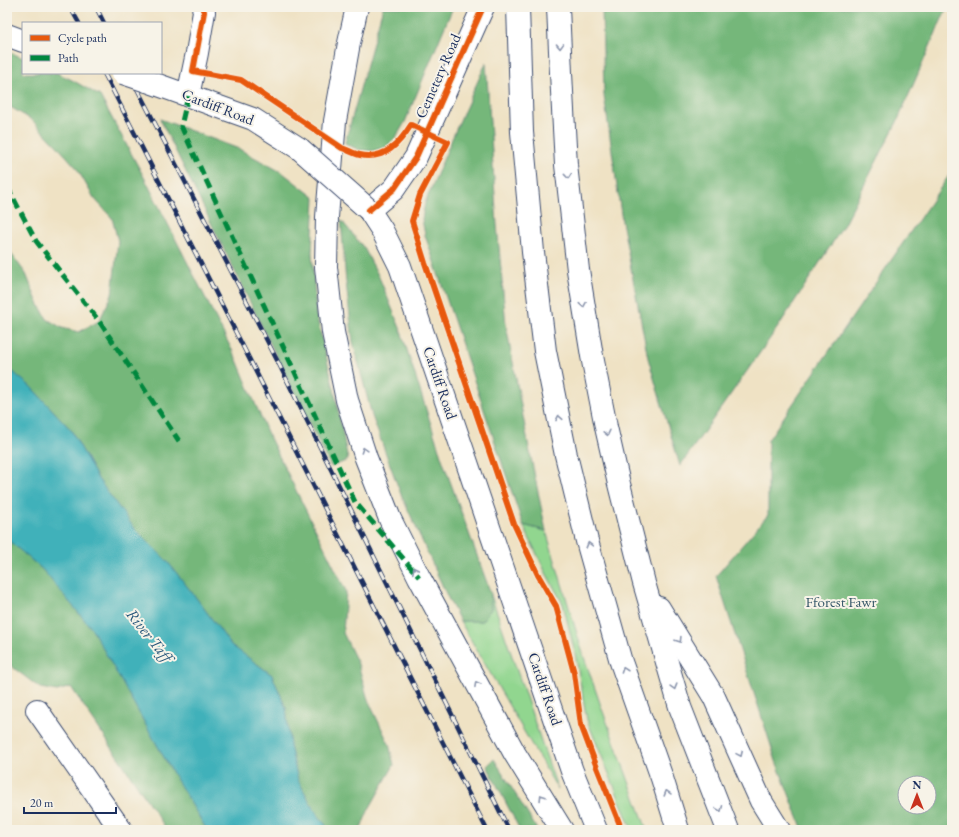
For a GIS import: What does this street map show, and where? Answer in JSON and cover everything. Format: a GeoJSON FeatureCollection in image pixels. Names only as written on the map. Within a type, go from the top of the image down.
{"type":"FeatureCollection","features":[{"type":"Feature","properties":{"kind":"main road"},"geometry":{"type":"LineString","coordinates":[[188,96],[204,12],[203,7]]}},
{"type":"Feature","properties":{"kind":"main road"},"geometry":{"type":"LineString","coordinates":[[357,7],[348,43],[335,121],[327,217],[326,267],[334,332],[347,400],[366,458],[390,519],[419,577],[515,754],[562,830]]}},
{"type":"Feature","properties":{"kind":"main road","name":"Cemetery Road"},"geometry":{"type":"LineString","coordinates":[[369,210],[394,189],[416,157],[484,7]]}},
{"type":"Feature","properties":{"kind":"main road"},"geometry":{"type":"LineString","coordinates":[[518,7],[522,132],[533,252],[551,380],[566,455],[617,647],[662,778],[678,830]]}},
{"type":"Feature","properties":{"kind":"main road"},"geometry":{"type":"LineString","coordinates":[[558,7],[560,74],[566,164],[578,270],[592,356],[606,427],[644,583],[680,707],[728,830]]}},
{"type":"Feature","properties":{"kind":"main road","name":"Cardiff Road"},"geometry":{"type":"LineString","coordinates":[[126,74],[253,119],[300,149],[369,210],[382,230],[400,266],[572,771],[596,830]]}},
{"type":"Feature","properties":{"kind":"main road"},"geometry":{"type":"LineString","coordinates":[[644,583],[714,697],[761,801],[779,830]]}},
{"type":"Feature","properties":{"kind":"main road"},"geometry":{"type":"LineString","coordinates":[[37,710],[121,830]]}},
{"type":"Feature","properties":{"kind":"green space"},"geometry":{"type":"Polygon","coordinates":[[[383,7],[453,7],[405,122],[395,139],[386,147],[374,151],[359,150],[345,143],[383,7]]]}},
{"type":"Feature","properties":{"kind":"green space"},"geometry":{"type":"Polygon","coordinates":[[[602,7],[947,7],[897,122],[842,228],[778,327],[680,466],[648,358],[622,221],[604,95],[602,7]]]}},
{"type":"Feature","properties":{"kind":"green space"},"geometry":{"type":"Polygon","coordinates":[[[7,51],[22,58],[22,74],[59,74],[100,96],[145,179],[237,360],[267,432],[346,591],[343,633],[358,664],[368,700],[389,744],[394,765],[369,809],[360,830],[329,830],[313,808],[298,780],[290,746],[286,708],[272,675],[231,645],[167,561],[134,528],[98,479],[71,430],[31,387],[7,367],[7,248],[26,274],[37,301],[47,319],[62,328],[79,332],[99,321],[112,295],[118,241],[112,218],[94,198],[76,167],[32,120],[7,105],[7,51]]]}},
{"type":"Feature","properties":{"kind":"green space"},"geometry":{"type":"Polygon","coordinates":[[[486,63],[497,225],[506,325],[546,531],[523,525],[425,235],[422,219],[425,203],[486,63]]]}},
{"type":"Feature","properties":{"kind":"green space"},"geometry":{"type":"Polygon","coordinates":[[[160,119],[239,149],[283,173],[315,198],[312,252],[316,314],[334,389],[348,460],[331,467],[160,119]]]}},
{"type":"Feature","properties":{"kind":"green space","name":"Fforest Fawr"},"geometry":{"type":"Polygon","coordinates":[[[952,171],[952,830],[803,830],[776,761],[716,576],[768,515],[768,440],[952,171]]]}},
{"type":"Feature","properties":{"kind":"green space"},"geometry":{"type":"Polygon","coordinates":[[[341,220],[364,248],[379,277],[400,328],[442,459],[491,594],[491,609],[482,621],[460,621],[400,492],[372,416],[353,342],[341,220]]]}},
{"type":"Feature","properties":{"kind":"green space"},"geometry":{"type":"Polygon","coordinates":[[[523,525],[546,531],[584,657],[647,830],[632,830],[587,720],[575,653],[563,604],[523,525]]]}},
{"type":"Feature","properties":{"kind":"green space"},"geometry":{"type":"Polygon","coordinates":[[[7,539],[42,569],[92,629],[174,775],[207,830],[167,830],[71,687],[57,691],[40,688],[7,663],[7,539]]]}},
{"type":"Feature","properties":{"kind":"green space"},"geometry":{"type":"Polygon","coordinates":[[[491,595],[558,790],[460,621],[482,621],[491,609],[491,595]]]}},
{"type":"Feature","properties":{"kind":"green space"},"geometry":{"type":"Polygon","coordinates":[[[494,759],[537,830],[520,830],[487,766],[494,759]]]}},
{"type":"Feature","properties":{"kind":"water","name":"River Taff"},"geometry":{"type":"Polygon","coordinates":[[[7,367],[31,387],[71,430],[98,479],[134,528],[167,561],[231,645],[272,675],[286,708],[290,746],[298,780],[313,808],[329,830],[207,830],[174,775],[92,629],[42,569],[7,539],[7,367]]]}},
{"type":"Feature","properties":{"kind":"railway"},"geometry":{"type":"LineString","coordinates":[[70,7],[78,22]]}},
{"type":"Feature","properties":{"kind":"railway"},"geometry":{"type":"LineString","coordinates":[[96,7],[104,22]]}},
{"type":"Feature","properties":{"kind":"railway"},"geometry":{"type":"LineString","coordinates":[[105,74],[487,830]]}},
{"type":"Feature","properties":{"kind":"railway"},"geometry":{"type":"LineString","coordinates":[[130,74],[277,360],[509,830]]}},
{"type":"Feature","properties":{"kind":"marked path"},"geometry":{"type":"LineString","coordinates":[[188,96],[181,126],[355,502],[419,577]]}},
{"type":"Feature","properties":{"kind":"marked path"},"geometry":{"type":"LineString","coordinates":[[7,186],[36,241],[99,321],[179,441]]}},
{"type":"Feature","properties":{"kind":"cycle path"},"geometry":{"type":"LineString","coordinates":[[203,7],[204,12],[193,71],[241,80],[342,148],[358,154],[369,156],[384,153],[396,144],[411,125],[448,142],[420,195],[412,221],[514,524],[538,575],[556,606],[574,673],[581,725],[622,830]]}},
{"type":"Feature","properties":{"kind":"cycle path"},"geometry":{"type":"LineString","coordinates":[[369,210],[394,189],[416,157],[483,7]]}}]}
